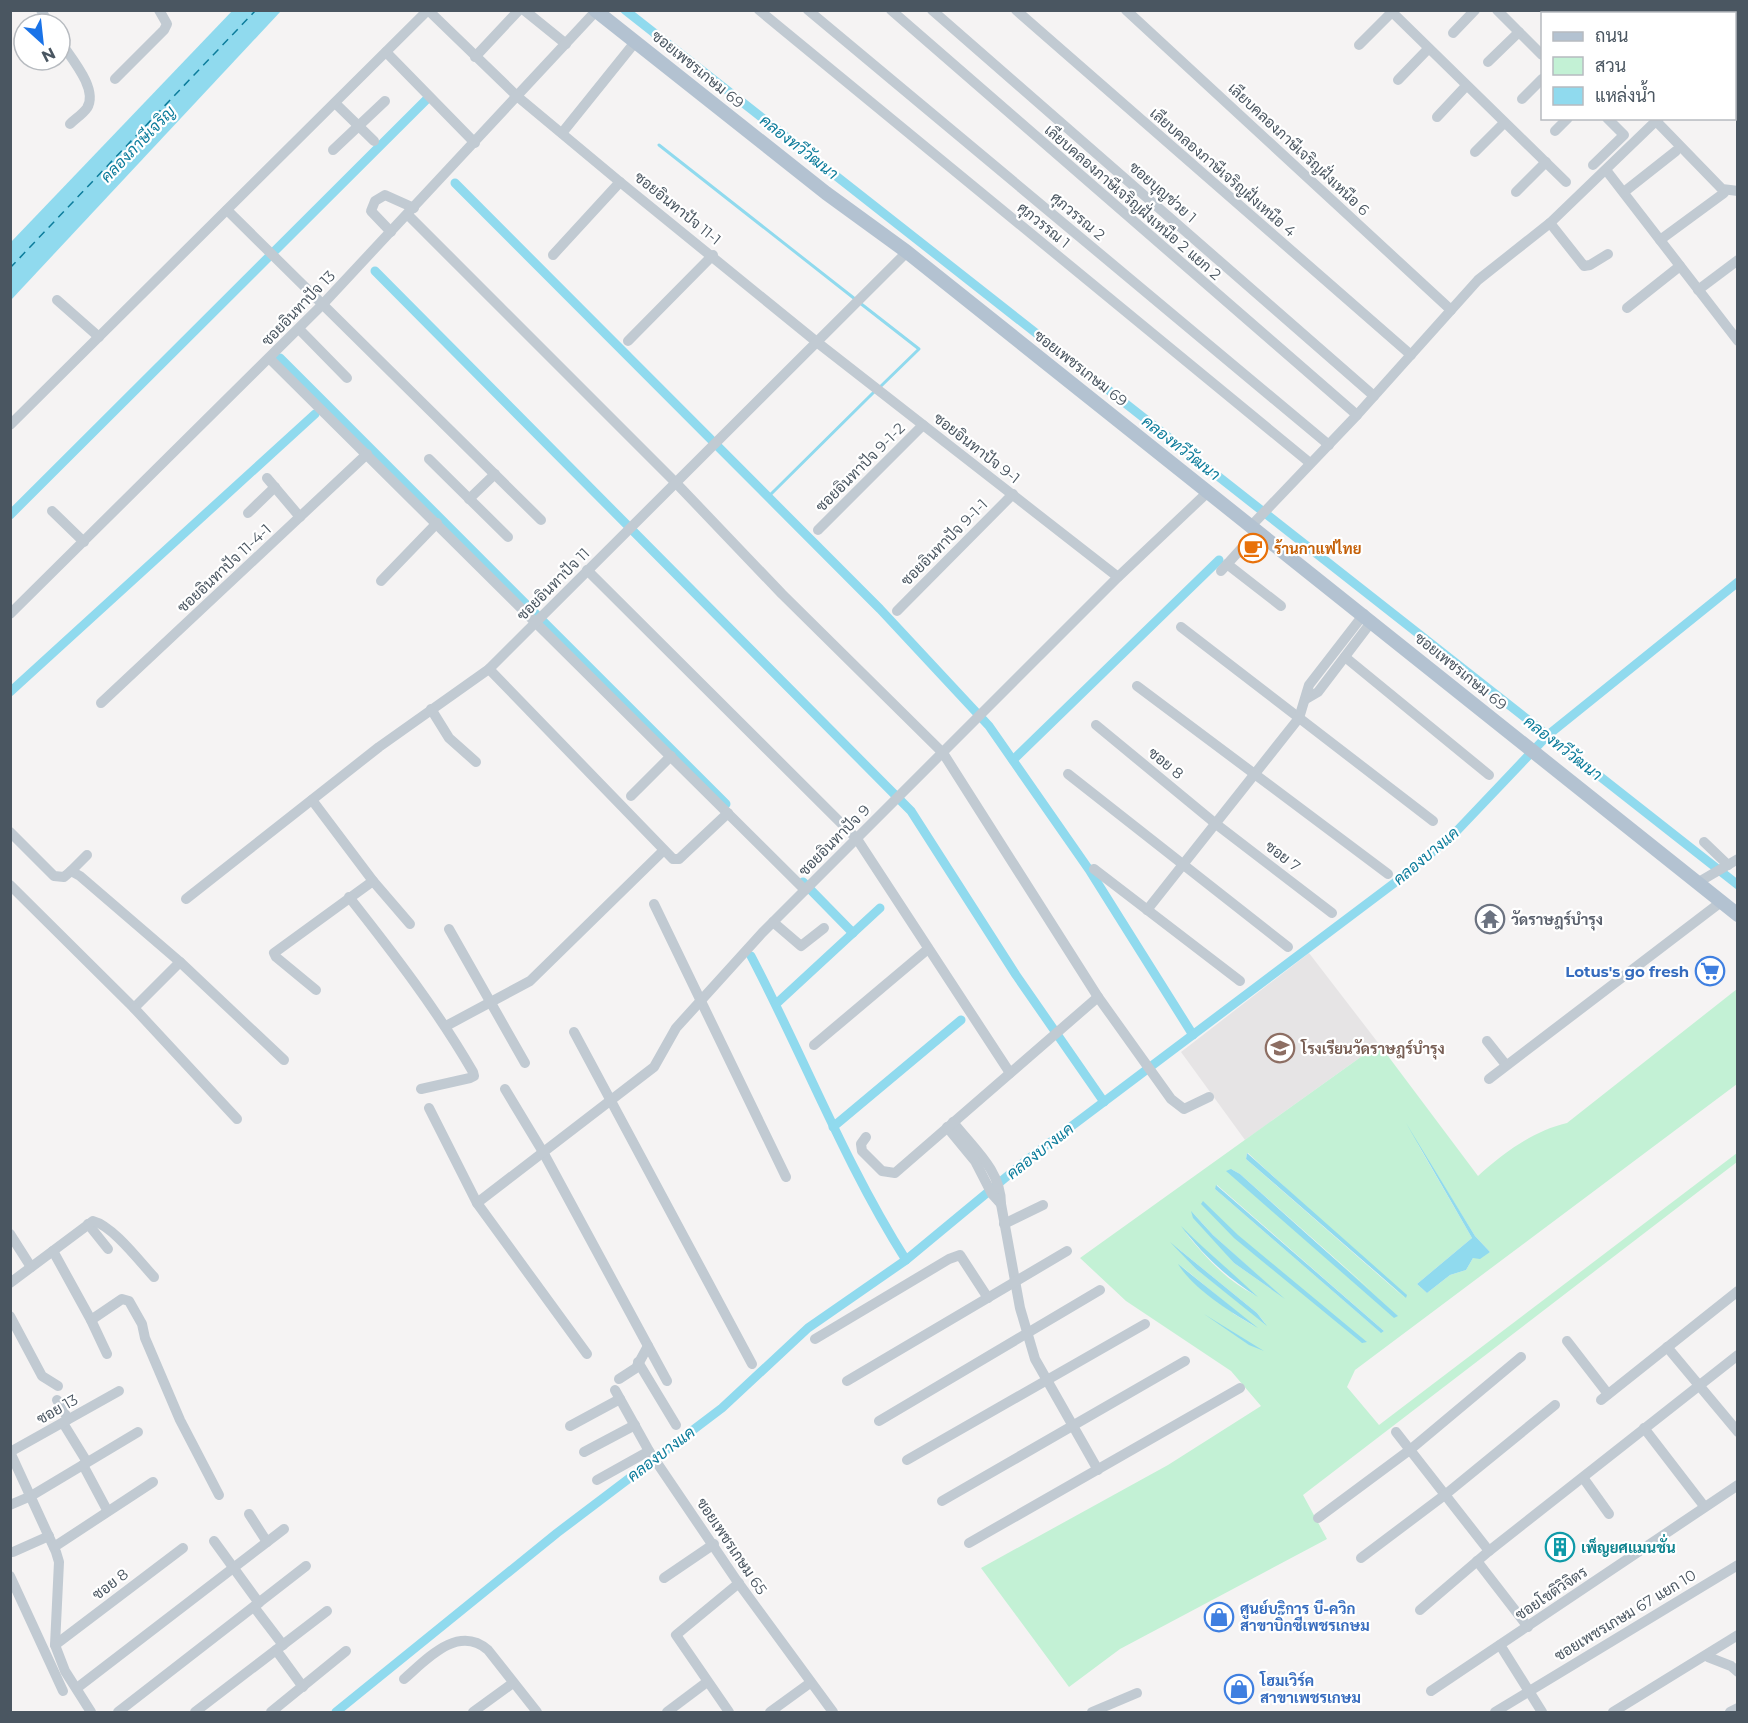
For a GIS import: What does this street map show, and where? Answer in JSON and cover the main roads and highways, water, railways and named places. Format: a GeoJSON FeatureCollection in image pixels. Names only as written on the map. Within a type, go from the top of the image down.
{"type":"FeatureCollection","features":[{"type":"Feature","properties":{"kind":"main road","name":"ซอยเพชรเกษม 69"},"geometry":{"type":"LineString","coordinates":[[596,11],[826,193],[907,252],[1256,525],[1518,740],[1701,880],[1721,902],[1737,915]]}},
{"type":"Feature","properties":{"kind":"water","name":"คลองภาษีเจริญ"},"geometry":{"type":"Polygon","coordinates":[[[233,10],[281,11],[11,300],[11,242],[233,10]]]}},
{"type":"Feature","properties":{"kind":"water"},"geometry":{"type":"Polygon","coordinates":[[[1406,1123],[1475,1236],[1490,1252],[1480,1259],[1473,1258],[1466,1270],[1450,1275],[1427,1293],[1417,1284],[1472,1238],[1406,1123]]]}},
{"type":"Feature","properties":{"kind":"water"},"geometry":{"type":"Polygon","coordinates":[[[1247,1153],[1407,1295],[1406,1298],[1246,1159],[1247,1153]]]}},
{"type":"Feature","properties":{"kind":"water"},"geometry":{"type":"Polygon","coordinates":[[[1231,1169],[1240,1174],[1398,1316],[1394,1318],[1226,1171],[1231,1169]]]}},
{"type":"Feature","properties":{"kind":"water"},"geometry":{"type":"Polygon","coordinates":[[[1216,1185],[1384,1331],[1381,1333],[1215,1189],[1216,1185]]]}},
{"type":"Feature","properties":{"kind":"water"},"geometry":{"type":"Polygon","coordinates":[[[1203,1201],[1238,1235],[1367,1342],[1362,1343],[1234,1238],[1201,1204],[1203,1201]]]}},
{"type":"Feature","properties":{"kind":"water"},"geometry":{"type":"Polygon","coordinates":[[[1191,1211],[1213,1235],[1285,1299],[1234,1263],[1193,1218],[1191,1211]]]}},
{"type":"Feature","properties":{"kind":"water"},"geometry":{"type":"Polygon","coordinates":[[[1181,1226],[1200,1244],[1258,1297],[1216,1265],[1181,1226]]]}},
{"type":"Feature","properties":{"kind":"water"},"geometry":{"type":"Polygon","coordinates":[[[1170,1242],[1257,1313],[1267,1326],[1196,1269],[1170,1242]]]}},
{"type":"Feature","properties":{"kind":"water"},"geometry":{"type":"Polygon","coordinates":[[[1178,1264],[1258,1328],[1203,1292],[1178,1264]]]}},
{"type":"Feature","properties":{"kind":"water"},"geometry":{"type":"Polygon","coordinates":[[[1204,1314],[1264,1351],[1249,1345],[1204,1314]]]}},
{"type":"Feature","properties":{"kind":"waterway","name":"คลองทวีวัฒนา"},"geometry":{"type":"LineString","coordinates":[[625,10],[1738,885]]}},
{"type":"Feature","properties":{"kind":"waterway"},"geometry":{"type":"LineString","coordinates":[[10,515],[426,100]]}},
{"type":"Feature","properties":{"kind":"waterway"},"geometry":{"type":"LineString","coordinates":[[659,145],[855,299]]}},
{"type":"Feature","properties":{"kind":"waterway"},"geometry":{"type":"LineString","coordinates":[[455,183],[880,609],[989,726],[1090,871],[1193,1035]]}},
{"type":"Feature","properties":{"kind":"waterway"},"geometry":{"type":"LineString","coordinates":[[375,271],[911,811],[1016,975],[1104,1102]]}},
{"type":"Feature","properties":{"kind":"waterway"},"geometry":{"type":"LineString","coordinates":[[860,303],[919,349],[880,387]]}},
{"type":"Feature","properties":{"kind":"waterway"},"geometry":{"type":"LineString","coordinates":[[280,358],[726,804]]}},
{"type":"Feature","properties":{"kind":"waterway"},"geometry":{"type":"LineString","coordinates":[[768,497],[875,391]]}},
{"type":"Feature","properties":{"kind":"waterway"},"geometry":{"type":"LineString","coordinates":[[10,692],[315,414]]}},
{"type":"Feature","properties":{"kind":"waterway"},"geometry":{"type":"LineString","coordinates":[[1013,760],[1219,560]]}},
{"type":"Feature","properties":{"kind":"waterway","name":"คลองบางแค"},"geometry":{"type":"LineString","coordinates":[[336,1712],[557,1533],[722,1408],[808,1328],[906,1260],[1028,1159],[1397,881],[1452,836],[1548,735],[1738,582]]}},
{"type":"Feature","properties":{"kind":"waterway"},"geometry":{"type":"LineString","coordinates":[[803,882],[853,933]]}},
{"type":"Feature","properties":{"kind":"waterway"},"geometry":{"type":"LineString","coordinates":[[776,1004],[880,908]]}},
{"type":"Feature","properties":{"kind":"waterway"},"geometry":{"type":"LineString","coordinates":[[751,956],[844,1148],[884,1224],[906,1260]]}},
{"type":"Feature","properties":{"kind":"waterway"},"geometry":{"type":"LineString","coordinates":[[833,1127],[961,1020]]}},
{"type":"Feature","properties":{"kind":"place","name":"ร้านกาแฟไทย"},"geometry":{"type":"Point","coordinates":[1253,548]}},
{"type":"Feature","properties":{"kind":"place","name":"วัดราษฎร์บำรุง"},"geometry":{"type":"Point","coordinates":[1490,919]}},
{"type":"Feature","properties":{"kind":"place","name":"Lotus's go fresh"},"geometry":{"type":"Point","coordinates":[1710,971]}},
{"type":"Feature","properties":{"kind":"place","name":"โรงเรียนวัดราษฎร์บำรุง"},"geometry":{"type":"Point","coordinates":[1280,1048]}},
{"type":"Feature","properties":{"kind":"place","name":"เพ็ญยศแมนชั่น"},"geometry":{"type":"Point","coordinates":[1560,1547]}},
{"type":"Feature","properties":{"kind":"place","name":"ศูนย์บริการ บี-ควิก สาขาบิ๊กซีเพชรเกษม"},"geometry":{"type":"Point","coordinates":[1219,1617]}},
{"type":"Feature","properties":{"kind":"place","name":"โฮมเวิร์ค สาขาเพชรเกษม"},"geometry":{"type":"Point","coordinates":[1239,1689]}}]}
